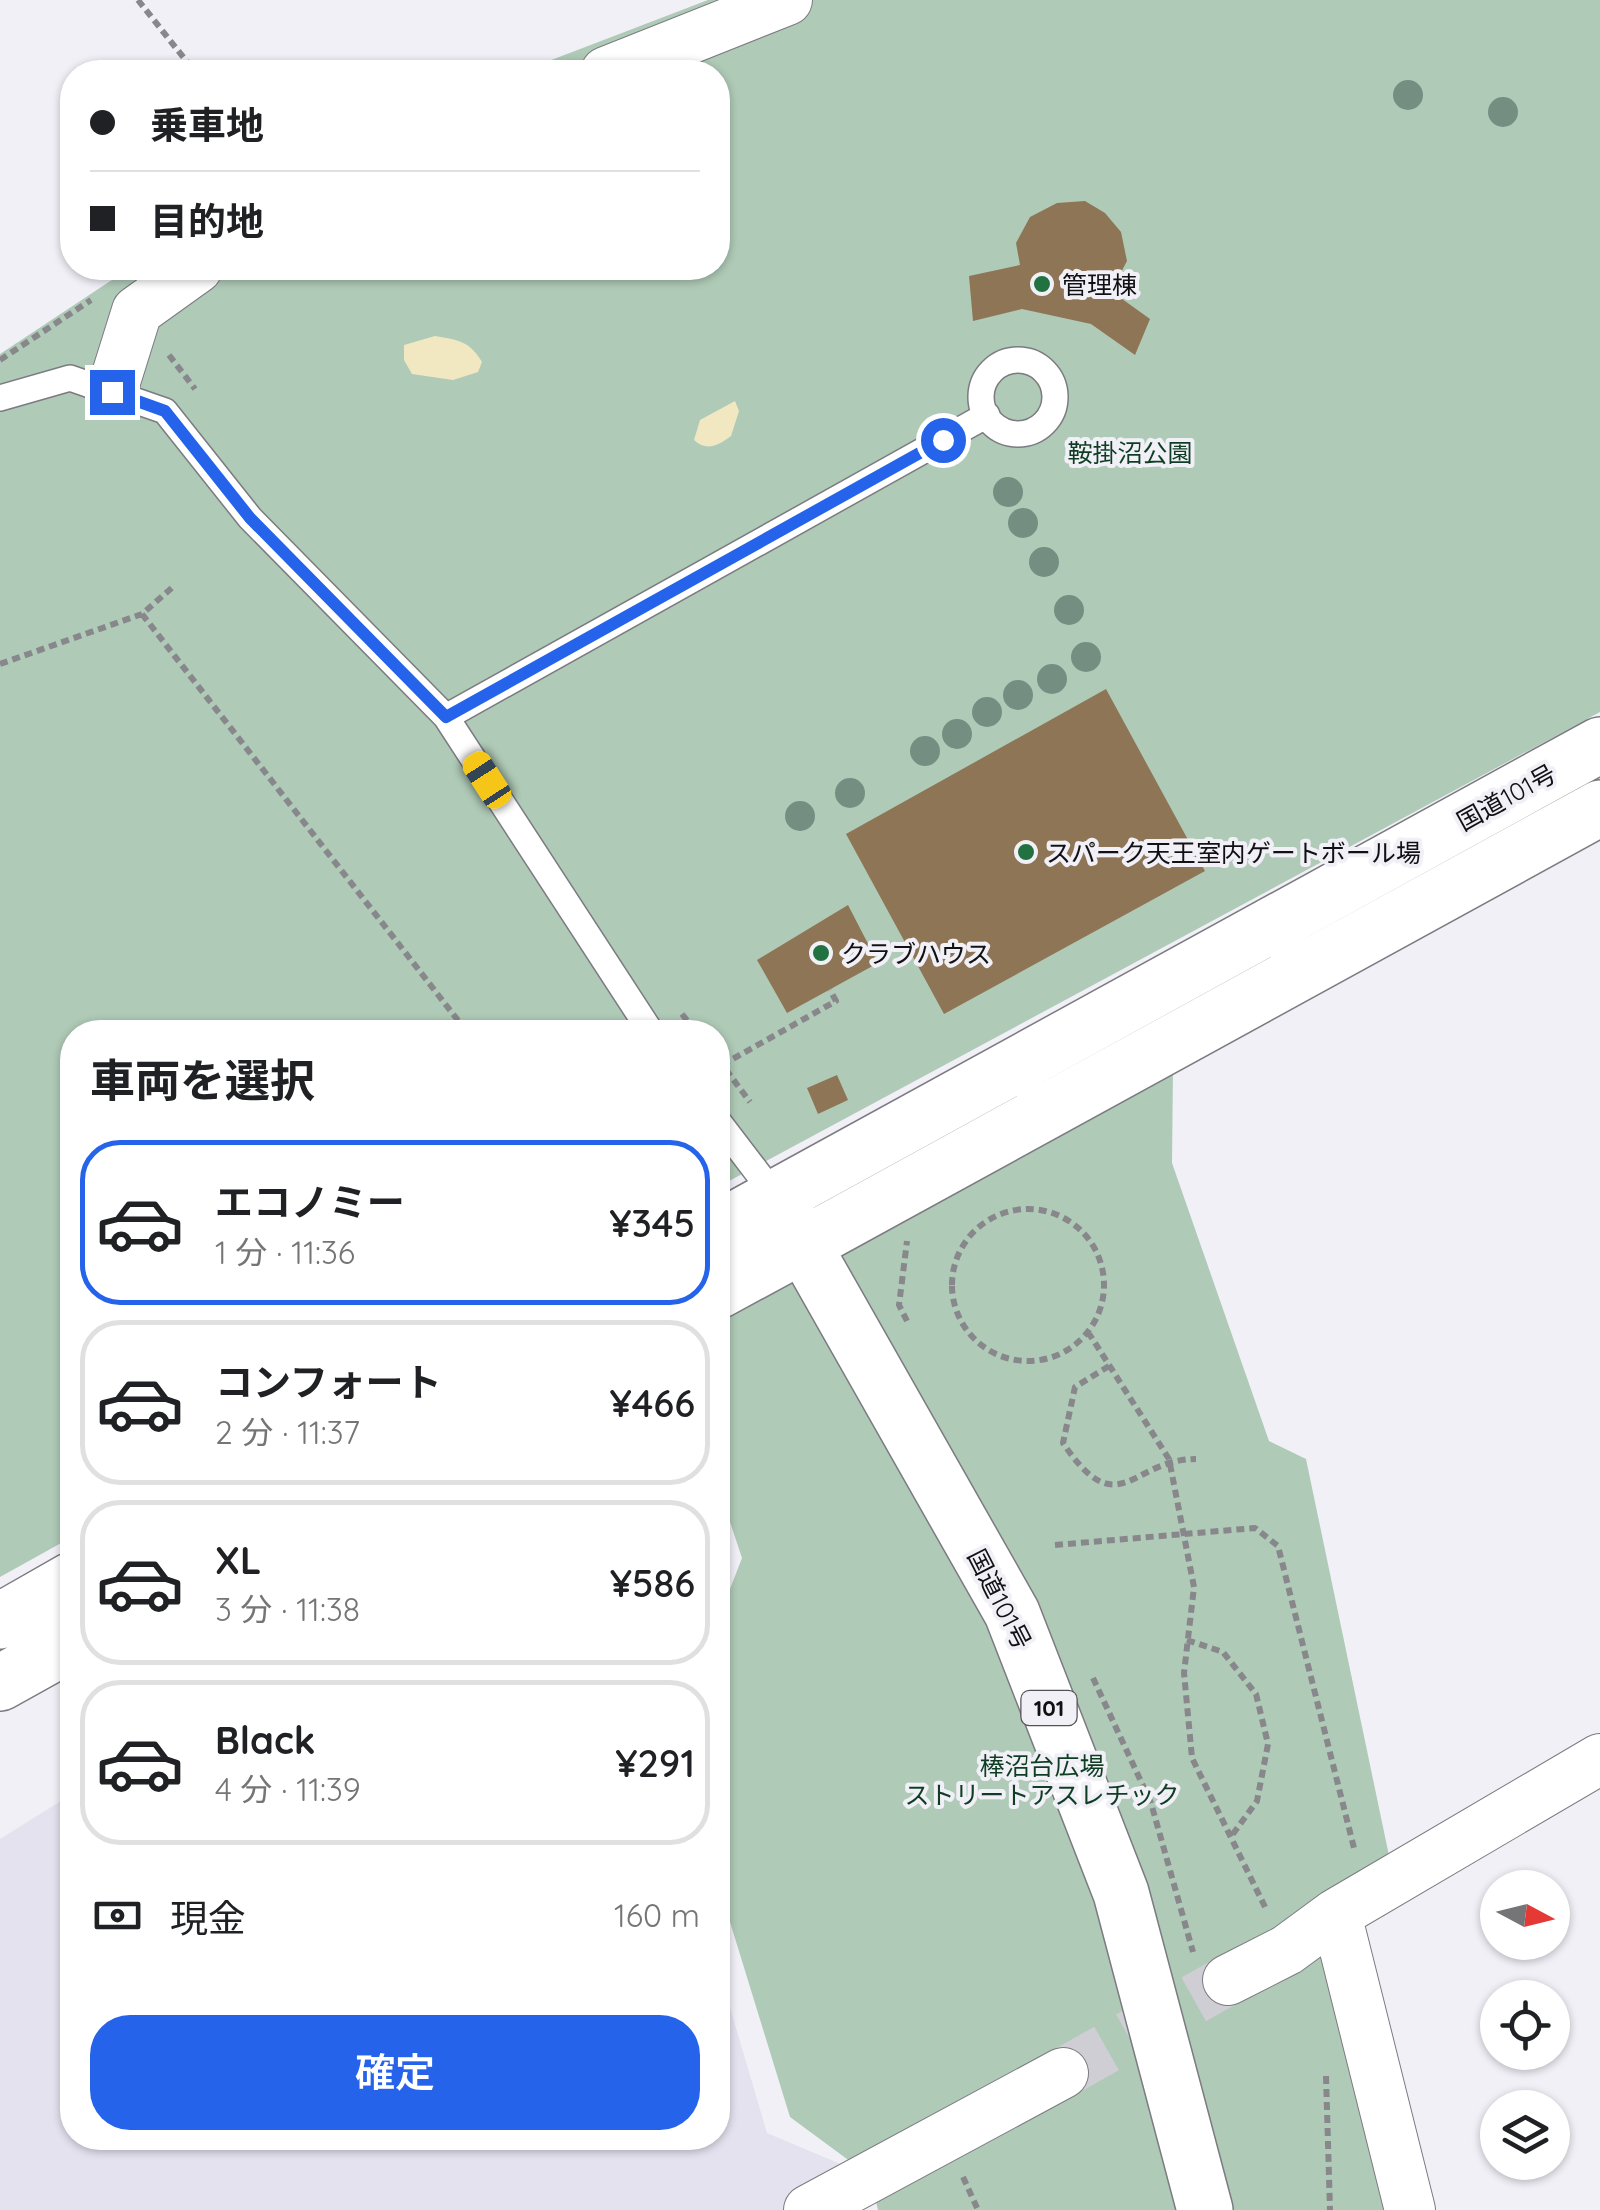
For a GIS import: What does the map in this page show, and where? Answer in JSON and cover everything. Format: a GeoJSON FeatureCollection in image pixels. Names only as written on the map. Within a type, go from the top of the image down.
{"type":"FeatureCollection","features":[{"type":"Feature","properties":{"kind":"main road","name":"国道101号"},"geometry":{"type":"LineString","coordinates":[[1205,2210],[1121,1893],[1012,1613],[776,1197],[1600,745]]}},
{"type":"Feature","properties":{"kind":"main road"},"geometry":{"type":"LineString","coordinates":[[730,1285],[1600,808]]}},
{"type":"Feature","properties":{"kind":"main road"},"geometry":{"type":"LineString","coordinates":[[730,1222],[776,1197]]}},
{"type":"Feature","properties":{"kind":"main road"},"geometry":{"type":"LineString","coordinates":[[0,1621],[60,1587]]}},
{"type":"Feature","properties":{"kind":"main road"},"geometry":{"type":"LineString","coordinates":[[0,1684],[60,1650]]}},
{"type":"Feature","properties":{"kind":"street"},"geometry":{"type":"LineString","coordinates":[[636,60],[787,0]]}},
{"type":"Feature","properties":{"kind":"street"},"geometry":{"type":"LineString","coordinates":[[112,392],[136,311],[180,280]]}},
{"type":"Feature","properties":{"kind":"street"},"geometry":{"type":"LineString","coordinates":[[1228,1980],[1286,1950],[1351,1905],[1600,1759]]}},
{"type":"Feature","properties":{"kind":"street"},"geometry":{"type":"LineString","coordinates":[[1351,1905],[1410,2210]]}},
{"type":"Feature","properties":{"kind":"street"},"geometry":{"type":"LineString","coordinates":[[809,2210],[873,2193],[1063,2073]]}},
{"type":"Feature","properties":{"kind":"lane"},"geometry":{"type":"LineString","coordinates":[[0,398],[70,378],[165,411],[250,518],[446,717],[643,1020]]}},
{"type":"Feature","properties":{"kind":"lane"},"geometry":{"type":"LineString","coordinates":[[446,717],[986,415]]}},
{"type":"Feature","properties":{"kind":"lane"},"geometry":{"type":"LineString","coordinates":[[730,1137],[776,1197]]}},
{"type":"Feature","properties":{"kind":"path"},"geometry":{"type":"LineString","coordinates":[[138,0],[186,60]]}},
{"type":"Feature","properties":{"kind":"path"},"geometry":{"type":"LineString","coordinates":[[0,664],[142,614],[174,586]]}},
{"type":"Feature","properties":{"kind":"path"},"geometry":{"type":"LineString","coordinates":[[142,614],[458,1020]]}},
{"type":"Feature","properties":{"kind":"path"},"geometry":{"type":"LineString","coordinates":[[730,1057],[836,1001],[830,990]]}},
{"type":"Feature","properties":{"kind":"path"},"geometry":{"type":"LineString","coordinates":[[730,1075],[762,1116]]}},
{"type":"Feature","properties":{"kind":"path"},"geometry":{"type":"LineString","coordinates":[[1022,1209],[1046,1211],[1069,1221],[1087,1238],[1100,1259],[1104,1284],[1100,1309],[1088,1332],[1058,1354],[1021,1362],[996,1355],[975,1341],[960,1321],[952,1284],[962,1247],[977,1228],[998,1215],[1022,1209]]}},
{"type":"Feature","properties":{"kind":"path"},"geometry":{"type":"LineString","coordinates":[[908,1238],[899,1304],[915,1340]]}},
{"type":"Feature","properties":{"kind":"path"},"geometry":{"type":"LineString","coordinates":[[1088,1332],[1169,1459],[1194,1586],[1184,1673],[1192,1758],[1286,1950]]}},
{"type":"Feature","properties":{"kind":"path"},"geometry":{"type":"LineString","coordinates":[[1109,1366],[1075,1388],[1064,1443],[1083,1472],[1105,1484],[1139,1480],[1169,1459],[1196,1459]]}},
{"type":"Feature","properties":{"kind":"path"},"geometry":{"type":"LineString","coordinates":[[1055,1545],[1254,1528],[1278,1546],[1351,1905]]}},
{"type":"Feature","properties":{"kind":"path"},"geometry":{"type":"LineString","coordinates":[[1187,1640],[1223,1652],[1256,1694],[1268,1744],[1257,1801],[1230,1838]]}},
{"type":"Feature","properties":{"kind":"path"},"geometry":{"type":"LineString","coordinates":[[1086,1665],[1111,1712]]}},
{"type":"Feature","properties":{"kind":"path"},"geometry":{"type":"LineString","coordinates":[[1326,2070],[1330,2210]]}},
{"type":"Feature","properties":{"kind":"shaded area"},"geometry":{"type":"Polygon","coordinates":[[[60,1802],[60,2150],[730,2150],[730,2008],[767,2133],[869,2176],[809,2210],[0,2210],[0,1839],[60,1802]]]}},
{"type":"Feature","properties":{"kind":"green space","name":"鞍掛沼公園"},"geometry":{"type":"Polygon","coordinates":[[[708,0],[1600,0],[1600,712],[730,1181],[730,1020],[60,1020],[60,1544],[0,1577],[0,354],[112,280],[730,280],[730,60],[551,60],[708,0]]]}},
{"type":"Feature","properties":{"kind":"green space","name":"棒沼台広場 ストリートアスレチック"},"geometry":{"type":"Polygon","coordinates":[[[1173,1067],[1172,1163],[1269,1441],[1306,1459],[1392,1870],[1335,1917],[1406,2210],[878,2210],[870,2176],[790,2117],[730,1922],[730,1589],[742,1558],[730,1522],[730,1309],[1173,1067]]]}},
{"type":"Feature","properties":{"kind":"sand"},"geometry":{"type":"Polygon","coordinates":[[[435,336],[457,340],[473,350],[482,362],[478,372],[453,380],[412,374],[404,360],[404,345],[435,336]]]}},
{"type":"Feature","properties":{"kind":"sand"},"geometry":{"type":"Polygon","coordinates":[[[735,401],[739,411],[731,436],[708,446],[694,440],[700,420],[735,401]]]}},
{"type":"Feature","properties":{"kind":"building","name":"管理棟"},"geometry":{"type":"Polygon","coordinates":[[[1085,201],[1105,213],[1121,232],[1127,261],[1111,291],[1150,319],[1135,355],[1091,324],[1022,309],[973,321],[969,276],[1020,265],[1016,243],[1030,217],[1057,203],[1085,201]]]}},
{"type":"Feature","properties":{"kind":"building","name":"スパーク天王室内ゲートボール場"},"geometry":{"type":"Polygon","coordinates":[[[1106,689],[1205,871],[944,1014],[846,834],[1106,689]]]}},
{"type":"Feature","properties":{"kind":"building","name":"クラブハウス"},"geometry":{"type":"Polygon","coordinates":[[[848,905],[878,963],[787,1013],[757,960],[848,905]]]}},
{"type":"Feature","properties":{"kind":"building"},"geometry":{"type":"Polygon","coordinates":[[[837,1075],[848,1100],[818,1114],[807,1088],[837,1075]]]}},
{"type":"Feature","properties":{"kind":"tunnel"},"geometry":{"type":"LineString","coordinates":[[1063,2073],[1228,1980]]}},
{"type":"Feature","properties":{"kind":"place","name":"管理棟"},"geometry":{"type":"Point","coordinates":[1042,284]}},
{"type":"Feature","properties":{"kind":"place","name":"スパーク天王室内ゲートボール場"},"geometry":{"type":"Point","coordinates":[1026,852]}},
{"type":"Feature","properties":{"kind":"place","name":"クラブハウス"},"geometry":{"type":"Point","coordinates":[821,953]}},
{"type":"Feature","properties":{"kind":"route"},"geometry":{"type":"LineString","coordinates":[[112,392],[165,411],[250,518],[446,717],[943,440]]}}]}
